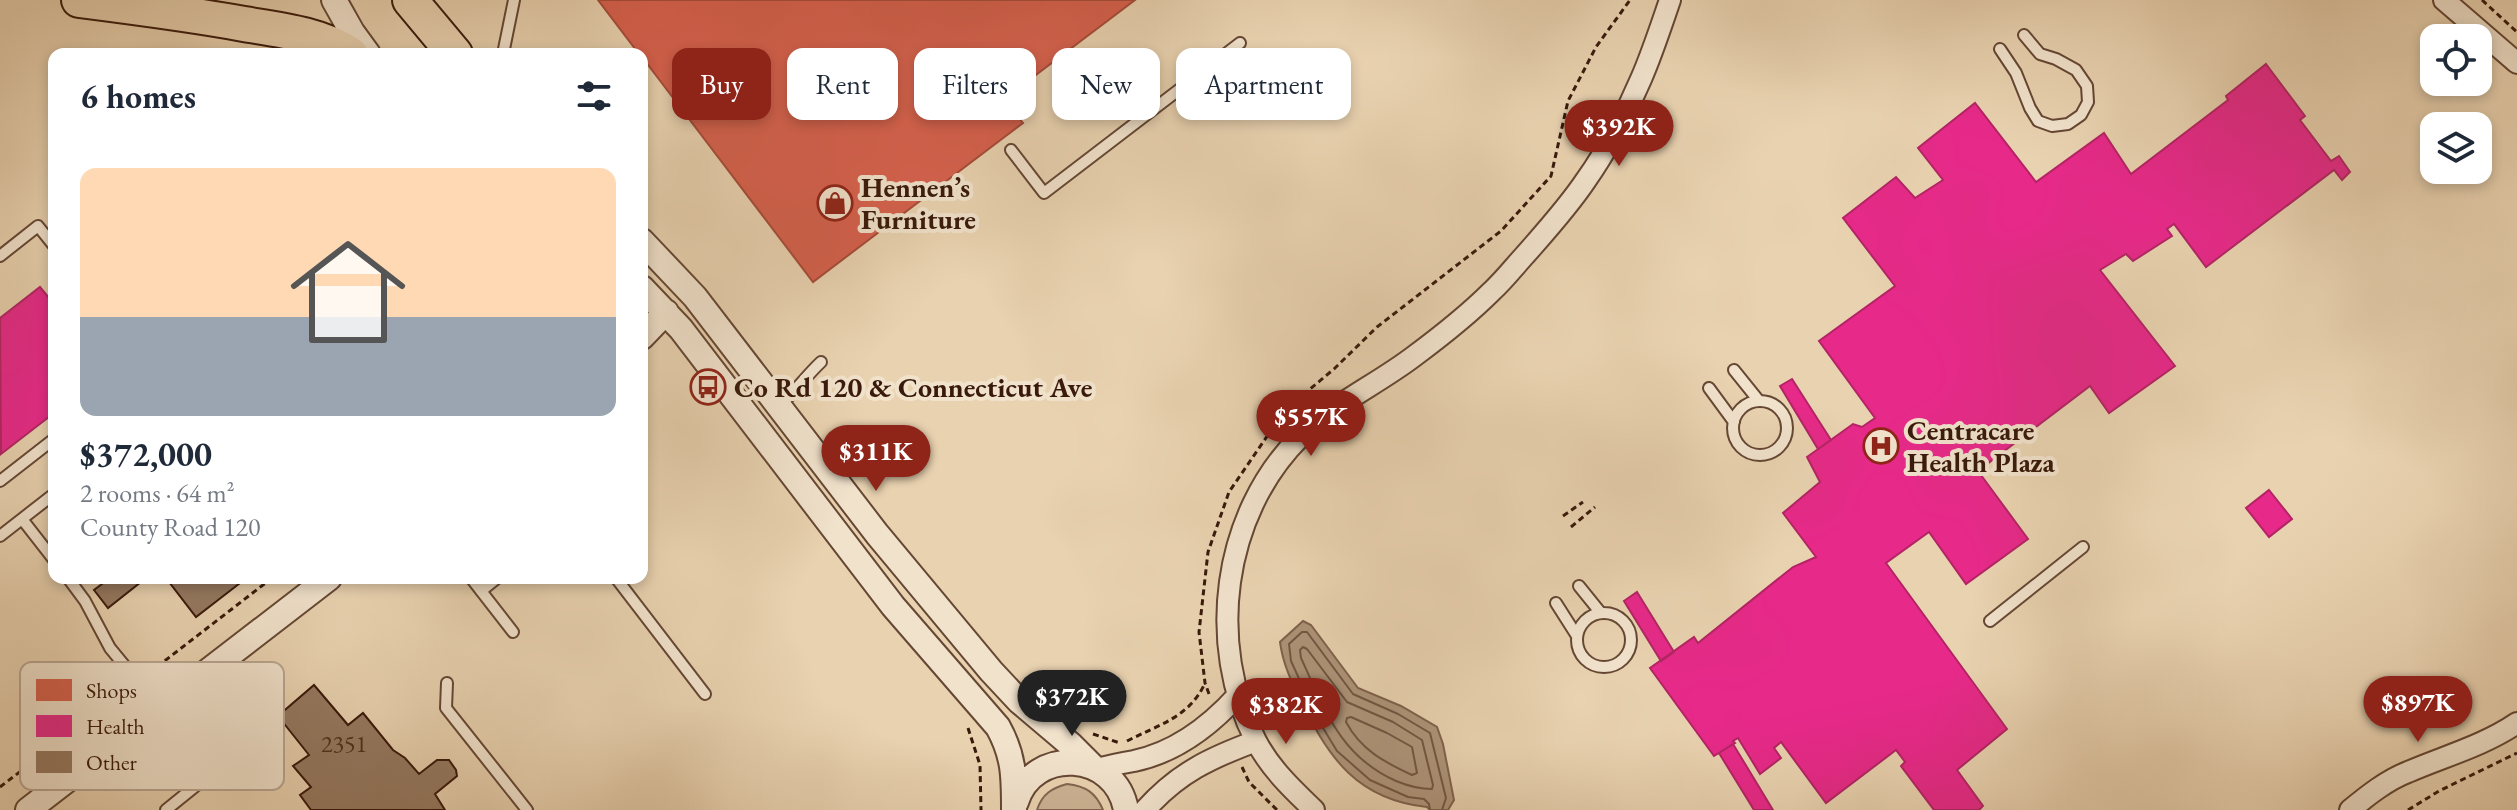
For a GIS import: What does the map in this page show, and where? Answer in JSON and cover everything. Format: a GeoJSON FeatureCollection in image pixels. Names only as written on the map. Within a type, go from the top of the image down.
{"type":"FeatureCollection","features":[{"type":"Feature","properties":{"kind":"highway"},"geometry":{"type":"LineString","coordinates":[[79,0],[285,31],[319,39],[338,48]]}},
{"type":"Feature","properties":{"kind":"highway"},"geometry":{"type":"LineString","coordinates":[[410,0],[448,48]]}},
{"type":"Feature","properties":{"kind":"street"},"geometry":{"type":"LineString","coordinates":[[334,0],[364,48]]}},
{"type":"Feature","properties":{"kind":"street"},"geometry":{"type":"LineString","coordinates":[[396,0],[447,48]]}},
{"type":"Feature","properties":{"kind":"street"},"geometry":{"type":"LineString","coordinates":[[1314,810],[1278,774],[1256,741],[1238,695],[1228,619],[1229,581],[1238,539],[1252,503],[1274,468],[1299,438],[1330,410],[1411,359],[1449,329],[1493,291],[1537,241],[1587,179],[1612,134],[1641,79],[1670,0]]}},
{"type":"Feature","properties":{"kind":"street"},"geometry":{"type":"LineString","coordinates":[[2444,0],[2517,63]]}},
{"type":"Feature","properties":{"kind":"street"},"geometry":{"type":"LineString","coordinates":[[648,247],[695,297],[895,557],[991,671],[1019,701],[1110,778],[1119,790],[1126,810]]}},
{"type":"Feature","properties":{"kind":"street"},"geometry":{"type":"LineString","coordinates":[[648,294],[666,312],[893,606],[998,727],[1009,747],[1013,764],[1014,809]]}},
{"type":"Feature","properties":{"kind":"street"},"geometry":{"type":"LineString","coordinates":[[648,331],[666,312]]}},
{"type":"Feature","properties":{"kind":"street"},"geometry":{"type":"LineString","coordinates":[[220,662],[321,584]]}},
{"type":"Feature","properties":{"kind":"street"},"geometry":{"type":"LineString","coordinates":[[1014,809],[1018,794],[1027,781],[1052,764],[1068,761],[1095,767],[1155,754],[1185,741],[1216,719],[1238,695]]}},
{"type":"Feature","properties":{"kind":"street"},"geometry":{"type":"LineString","coordinates":[[2350,810],[2404,773],[2493,739],[2517,723]]}},
{"type":"Feature","properties":{"kind":"street"},"geometry":{"type":"LineString","coordinates":[[1145,810],[1185,773],[1212,758],[1256,741]]}},
{"type":"Feature","properties":{"kind":"street"},"geometry":{"type":"LineString","coordinates":[[28,810],[54,790]]}},
{"type":"Feature","properties":{"kind":"lane"},"geometry":{"type":"LineString","coordinates":[[504,48],[514,0]]}},
{"type":"Feature","properties":{"kind":"lane"},"geometry":{"type":"LineString","coordinates":[[2000,49],[2016,73],[2038,121],[2052,126],[2068,124],[2081,115],[2088,102],[2087,86],[2076,70],[2040,54],[2024,35]]}},
{"type":"Feature","properties":{"kind":"lane"},"geometry":{"type":"LineString","coordinates":[[1011,150],[1044,193],[1240,43]]}},
{"type":"Feature","properties":{"kind":"lane"},"geometry":{"type":"LineString","coordinates":[[0,256],[38,226],[48,238]]}},
{"type":"Feature","properties":{"kind":"lane"},"geometry":{"type":"LineString","coordinates":[[779,406],[821,362]]}},
{"type":"Feature","properties":{"kind":"lane"},"geometry":{"type":"LineString","coordinates":[[1709,388],[1734,422],[1736,440],[1741,447],[1757,455],[1775,451],[1785,437],[1785,420],[1775,406],[1759,401],[1734,370]]}},
{"type":"Feature","properties":{"kind":"lane"},"geometry":{"type":"LineString","coordinates":[[1734,422],[1743,408],[1759,401]]}},
{"type":"Feature","properties":{"kind":"lane"},"geometry":{"type":"LineString","coordinates":[[0,481],[48,444]]}},
{"type":"Feature","properties":{"kind":"lane"},"geometry":{"type":"LineString","coordinates":[[0,536],[48,499]]}},
{"type":"Feature","properties":{"kind":"lane"},"geometry":{"type":"LineString","coordinates":[[22,519],[48,552]]}},
{"type":"Feature","properties":{"kind":"lane"},"geometry":{"type":"LineString","coordinates":[[1990,621],[2083,547]]}},
{"type":"Feature","properties":{"kind":"lane"},"geometry":{"type":"LineString","coordinates":[[72,584],[122,662]]}},
{"type":"Feature","properties":{"kind":"lane"},"geometry":{"type":"LineString","coordinates":[[476,584],[513,632]]}},
{"type":"Feature","properties":{"kind":"lane"},"geometry":{"type":"LineString","coordinates":[[481,591],[490,584]]}},
{"type":"Feature","properties":{"kind":"lane"},"geometry":{"type":"LineString","coordinates":[[621,584],[705,694]]}},
{"type":"Feature","properties":{"kind":"lane"},"geometry":{"type":"LineString","coordinates":[[1579,586],[1600,612],[1618,616],[1630,629],[1631,647],[1620,662],[1603,668],[1586,661],[1577,645],[1577,636],[1584,620],[1600,612]]}},
{"type":"Feature","properties":{"kind":"lane"},"geometry":{"type":"LineString","coordinates":[[1556,603],[1577,636]]}},
{"type":"Feature","properties":{"kind":"lane"},"geometry":{"type":"LineString","coordinates":[[447,683],[446,708],[527,810]]}},
{"type":"Feature","properties":{"kind":"lane"},"geometry":{"type":"LineString","coordinates":[[166,810],[191,790]]}},
{"type":"Feature","properties":{"kind":"path"},"geometry":{"type":"LineString","coordinates":[[2482,0],[2517,32]]}},
{"type":"Feature","properties":{"kind":"path"},"geometry":{"type":"LineString","coordinates":[[1563,516],[1583,502]]}},
{"type":"Feature","properties":{"kind":"path"},"geometry":{"type":"LineString","coordinates":[[1571,527],[1595,507]]}},
{"type":"Feature","properties":{"kind":"path"},"geometry":{"type":"LineString","coordinates":[[1089,732],[1118,743],[1125,742],[1190,708],[1205,683]]}},
{"type":"Feature","properties":{"kind":"path"},"geometry":{"type":"LineString","coordinates":[[2408,810],[2439,791],[2517,753]]}},
{"type":"Feature","properties":{"kind":"shaded area"},"geometry":{"type":"Polygon","coordinates":[[[1067,784],[1090,791],[1103,810],[1037,810],[1048,792],[1067,784]]]}},
{"type":"Feature","properties":{"kind":"water"},"geometry":{"type":"Polygon","coordinates":[[[1303,621],[1311,625],[1358,688],[1401,706],[1437,727],[1454,800],[1448,810],[1430,810],[1382,796],[1364,786],[1335,758],[1297,693],[1281,650],[1280,642],[1303,621]]]}},
{"type":"Feature","properties":{"kind":"building: Shops","name":"Hennen’s Furniture"},"geometry":{"type":"Polygon","coordinates":[[[598,0],[1135,0],[1071,48],[1052,48],[1052,63],[1036,75],[1036,48],[914,48],[914,120],[1021,120],[1023,123],[813,282],[690,120],[771,120],[771,48],[672,48],[672,96],[648,65],[648,48],[634,48],[598,0]]]}},
{"type":"Feature","properties":{"kind":"building: Health"},"geometry":{"type":"Polygon","coordinates":[[[2266,64],[2305,116],[2300,120],[2331,161],[2339,156],[2350,172],[2342,180],[2334,170],[2206,267],[2174,224],[2167,229],[2172,236],[2133,261],[2126,254],[2100,270],[2175,366],[2109,413],[2090,386],[1978,471],[2028,539],[1966,584],[1929,532],[1886,563],[2007,729],[1957,770],[1983,806],[1979,810],[1934,810],[1901,766],[1905,762],[1896,750],[1826,803],[1781,742],[1774,748],[1781,758],[1760,774],[1738,738],[1714,756],[1650,668],[1694,637],[1698,643],[1793,567],[1816,557],[1783,513],[1820,482],[1807,457],[1853,424],[1862,427],[1875,418],[1819,341],[1895,286],[1843,218],[1896,177],[1915,198],[1943,180],[1918,148],[1975,103],[2036,182],[2104,133],[2131,174],[2228,100],[2226,96],[2266,64]]]}},
{"type":"Feature","properties":{"kind":"building: Health"},"geometry":{"type":"Polygon","coordinates":[[[40,287],[48,297],[48,418],[1,454],[0,318],[40,287]]]}},
{"type":"Feature","properties":{"kind":"building: Health"},"geometry":{"type":"Polygon","coordinates":[[[1792,379],[1831,440],[1818,449],[1780,386],[1792,379]]]}},
{"type":"Feature","properties":{"kind":"building: Health"},"geometry":{"type":"Polygon","coordinates":[[[2269,490],[2292,519],[2269,537],[2246,508],[2269,490]]]}},
{"type":"Feature","properties":{"kind":"building: Health"},"geometry":{"type":"Polygon","coordinates":[[[1637,592],[1674,652],[1661,661],[1624,601],[1637,592]]]}},
{"type":"Feature","properties":{"kind":"building: Health"},"geometry":{"type":"Polygon","coordinates":[[[1733,744],[1773,810],[1754,810],[1719,753],[1733,744]]]}},
{"type":"Feature","properties":{"kind":"building: Other"},"geometry":{"type":"Polygon","coordinates":[[[102,584],[138,584],[108,608],[94,590],[102,584]]]}},
{"type":"Feature","properties":{"kind":"building: Other"},"geometry":{"type":"Polygon","coordinates":[[[171,584],[239,584],[196,617],[171,584]]]}},
{"type":"Feature","properties":{"kind":"building: Other"},"geometry":{"type":"Polygon","coordinates":[[[314,685],[348,725],[363,713],[393,750],[419,774],[437,760],[449,760],[457,776],[435,794],[445,810],[311,810],[300,795],[311,787],[293,766],[309,755],[284,724],[284,711],[314,685]]]}},
{"type":"Feature","properties":{"kind":"place","name":"Hennen’s Furniture"},"geometry":{"type":"Point","coordinates":[835,203]}},
{"type":"Feature","properties":{"kind":"place","name":"Co Rd 120 & Connecticut Ave"},"geometry":{"type":"Point","coordinates":[708,387]}},
{"type":"Feature","properties":{"kind":"place","name":"Centracare Health Plaza"},"geometry":{"type":"Point","coordinates":[1881,446]}}]}
